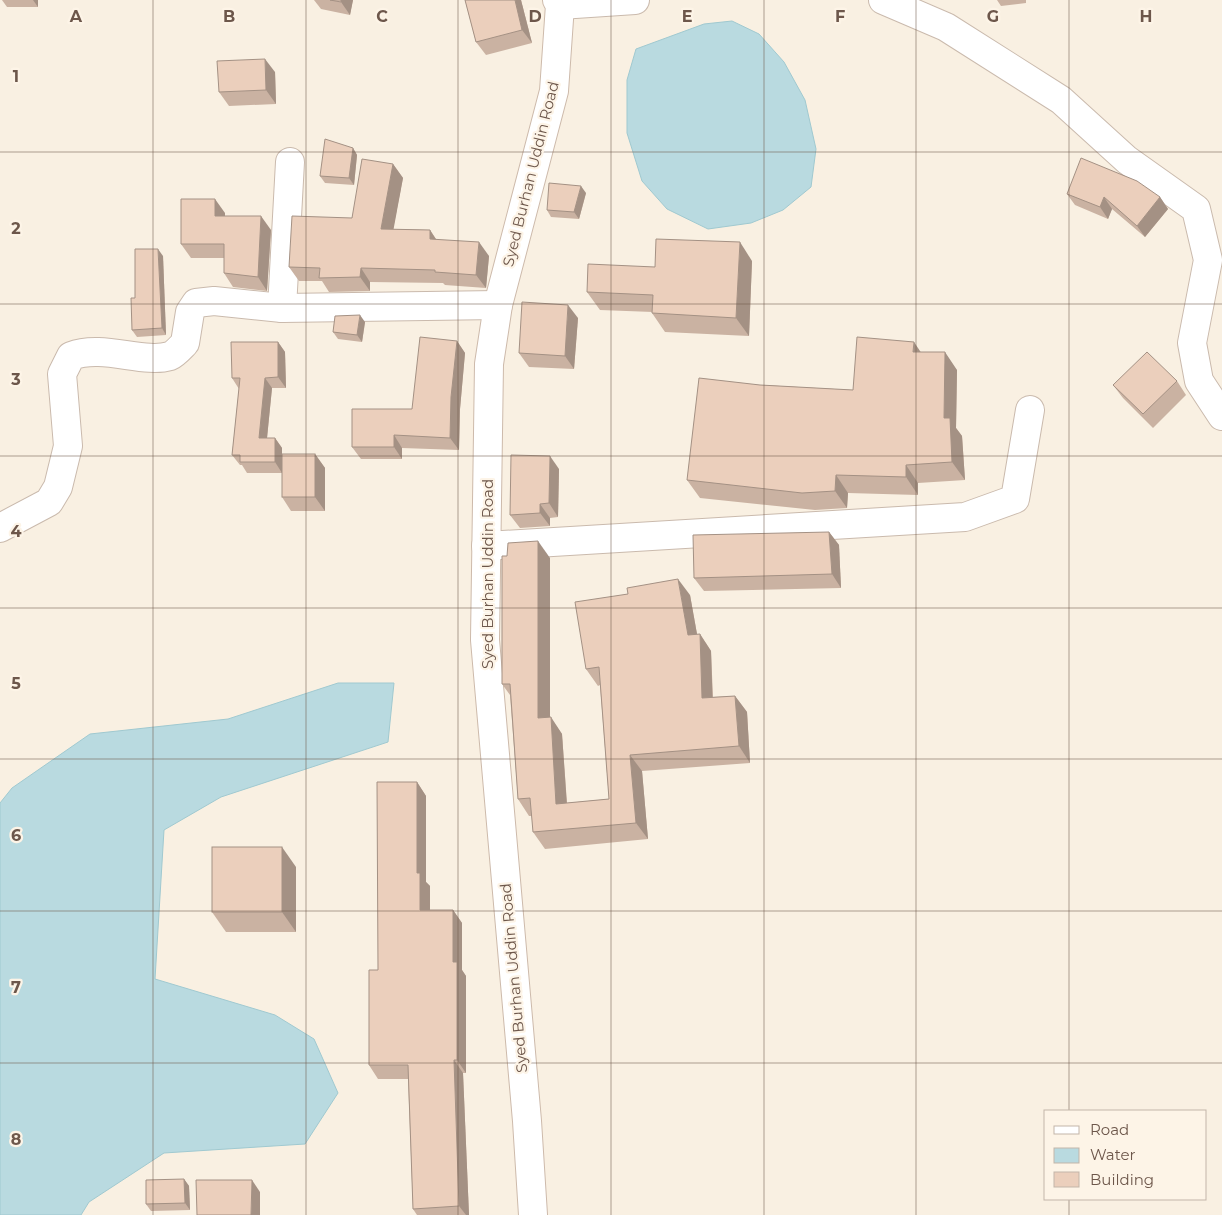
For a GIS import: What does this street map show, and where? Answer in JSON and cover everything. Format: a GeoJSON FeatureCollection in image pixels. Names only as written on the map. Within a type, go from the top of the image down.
{"type":"FeatureCollection","features":[{"type":"Feature","properties":{"kind":"street"},"geometry":{"type":"LineString","coordinates":[[558,2],[635,0]]}},
{"type":"Feature","properties":{"kind":"street"},"geometry":{"type":"LineString","coordinates":[[883,0],[946,28],[1061,100],[1127,160],[1196,208],[1208,260],[1192,343],[1199,381],[1222,416]]}},
{"type":"Feature","properties":{"kind":"street","name":"Syed Burhan Uddin Road"},"geometry":{"type":"LineString","coordinates":[[533,1215],[527,1121],[485,640],[489,364],[498,305],[554,91],[558,2]]}},
{"type":"Feature","properties":{"kind":"street"},"geometry":{"type":"LineString","coordinates":[[282,308],[290,162]]}},
{"type":"Feature","properties":{"kind":"street"},"geometry":{"type":"LineString","coordinates":[[0,528],[49,502],[58,487],[68,446],[62,374],[71,356],[84,351],[153,357],[171,356],[185,343],[190,312],[196,304],[214,301],[282,308],[498,305]]}},
{"type":"Feature","properties":{"kind":"street"},"geometry":{"type":"LineString","coordinates":[[486,546],[965,517],[1015,500],[1030,410]]}},
{"type":"Feature","properties":{"kind":"water"},"geometry":{"type":"Polygon","coordinates":[[[732,21],[759,34],[784,62],[805,100],[816,149],[811,187],[783,210],[751,223],[708,229],[667,209],[642,181],[627,133],[627,80],[636,49],[704,24],[732,21]]]}},
{"type":"Feature","properties":{"kind":"water"},"geometry":{"type":"Polygon","coordinates":[[[338,683],[394,683],[388,742],[221,797],[164,830],[155,979],[275,1015],[314,1039],[338,1093],[305,1144],[164,1153],[89,1202],[81,1215],[0,1215],[0,803],[12,788],[90,734],[228,719],[338,683]]]}},
{"type":"Feature","properties":{"kind":"building"},"geometry":{"type":"Polygon","coordinates":[[[465,0],[515,0],[522,30],[476,42],[465,0]]]}},
{"type":"Feature","properties":{"kind":"building"},"geometry":{"type":"Polygon","coordinates":[[[265,59],[266,90],[219,92],[217,61],[265,59]]]}},
{"type":"Feature","properties":{"kind":"building"},"geometry":{"type":"Polygon","coordinates":[[[325,139],[353,148],[349,178],[320,176],[325,139]]]}},
{"type":"Feature","properties":{"kind":"building"},"geometry":{"type":"Polygon","coordinates":[[[1081,158],[1137,181],[1160,197],[1137,226],[1104,197],[1100,207],[1067,194],[1081,158]]]}},
{"type":"Feature","properties":{"kind":"building"},"geometry":{"type":"Polygon","coordinates":[[[362,159],[393,164],[381,229],[430,230],[430,239],[479,242],[476,275],[435,272],[435,270],[361,268],[360,277],[319,278],[320,268],[289,267],[292,216],[352,218],[362,159]]]}},
{"type":"Feature","properties":{"kind":"building"},"geometry":{"type":"Polygon","coordinates":[[[549,183],[581,186],[574,212],[547,210],[549,183]]]}},
{"type":"Feature","properties":{"kind":"building"},"geometry":{"type":"Polygon","coordinates":[[[181,199],[215,199],[215,216],[261,216],[258,277],[224,273],[224,244],[181,244],[181,199]]]}},
{"type":"Feature","properties":{"kind":"building"},"geometry":{"type":"Polygon","coordinates":[[[656,239],[740,242],[736,318],[652,313],[653,295],[587,292],[588,264],[655,267],[656,239]]]}},
{"type":"Feature","properties":{"kind":"building"},"geometry":{"type":"Polygon","coordinates":[[[135,249],[158,249],[162,328],[132,330],[131,298],[135,298],[135,249]]]}},
{"type":"Feature","properties":{"kind":"building"},"geometry":{"type":"Polygon","coordinates":[[[522,302],[568,305],[565,356],[519,353],[522,302]]]}},
{"type":"Feature","properties":{"kind":"building"},"geometry":{"type":"Polygon","coordinates":[[[360,315],[357,335],[333,332],[335,316],[360,315]]]}},
{"type":"Feature","properties":{"kind":"building"},"geometry":{"type":"Polygon","coordinates":[[[420,337],[457,341],[451,397],[450,438],[394,435],[394,447],[352,447],[352,409],[412,409],[420,337]]]}},
{"type":"Feature","properties":{"kind":"building"},"geometry":{"type":"Polygon","coordinates":[[[857,337],[914,342],[913,352],[945,352],[944,418],[950,418],[952,462],[906,465],[906,477],[836,475],[835,491],[802,493],[687,480],[699,378],[760,385],[853,390],[857,337]]]}},
{"type":"Feature","properties":{"kind":"building"},"geometry":{"type":"Polygon","coordinates":[[[231,342],[278,342],[278,377],[265,378],[259,438],[275,438],[275,462],[240,462],[240,455],[232,455],[240,378],[232,378],[231,342]]]}},
{"type":"Feature","properties":{"kind":"building"},"geometry":{"type":"Polygon","coordinates":[[[1147,352],[1177,381],[1143,414],[1113,385],[1147,352]]]}},
{"type":"Feature","properties":{"kind":"building"},"geometry":{"type":"Polygon","coordinates":[[[282,454],[315,454],[315,497],[282,497],[282,454]]]}},
{"type":"Feature","properties":{"kind":"building"},"geometry":{"type":"Polygon","coordinates":[[[511,455],[550,456],[549,503],[540,504],[540,513],[510,515],[511,455]]]}},
{"type":"Feature","properties":{"kind":"building"},"geometry":{"type":"Polygon","coordinates":[[[829,532],[832,574],[694,578],[693,535],[829,532]]]}},
{"type":"Feature","properties":{"kind":"building"},"geometry":{"type":"Polygon","coordinates":[[[538,541],[538,718],[551,717],[556,804],[609,799],[599,667],[586,669],[575,602],[628,594],[627,588],[678,579],[688,635],[700,634],[702,698],[735,696],[739,746],[630,755],[636,823],[533,832],[530,798],[518,799],[510,684],[502,684],[502,556],[507,556],[508,543],[538,541]]]}},
{"type":"Feature","properties":{"kind":"building"},"geometry":{"type":"Polygon","coordinates":[[[377,782],[417,782],[417,873],[420,873],[420,910],[453,910],[453,962],[457,962],[457,1060],[454,1060],[459,1206],[413,1209],[408,1065],[369,1065],[369,970],[378,970],[377,782]]]}},
{"type":"Feature","properties":{"kind":"building"},"geometry":{"type":"Polygon","coordinates":[[[212,847],[282,847],[282,912],[212,912],[212,847]]]}},
{"type":"Feature","properties":{"kind":"building"},"geometry":{"type":"Polygon","coordinates":[[[184,1179],[185,1203],[146,1204],[146,1180],[184,1179]]]}},
{"type":"Feature","properties":{"kind":"building"},"geometry":{"type":"Polygon","coordinates":[[[196,1180],[252,1180],[251,1215],[197,1215],[196,1180]]]}}]}
